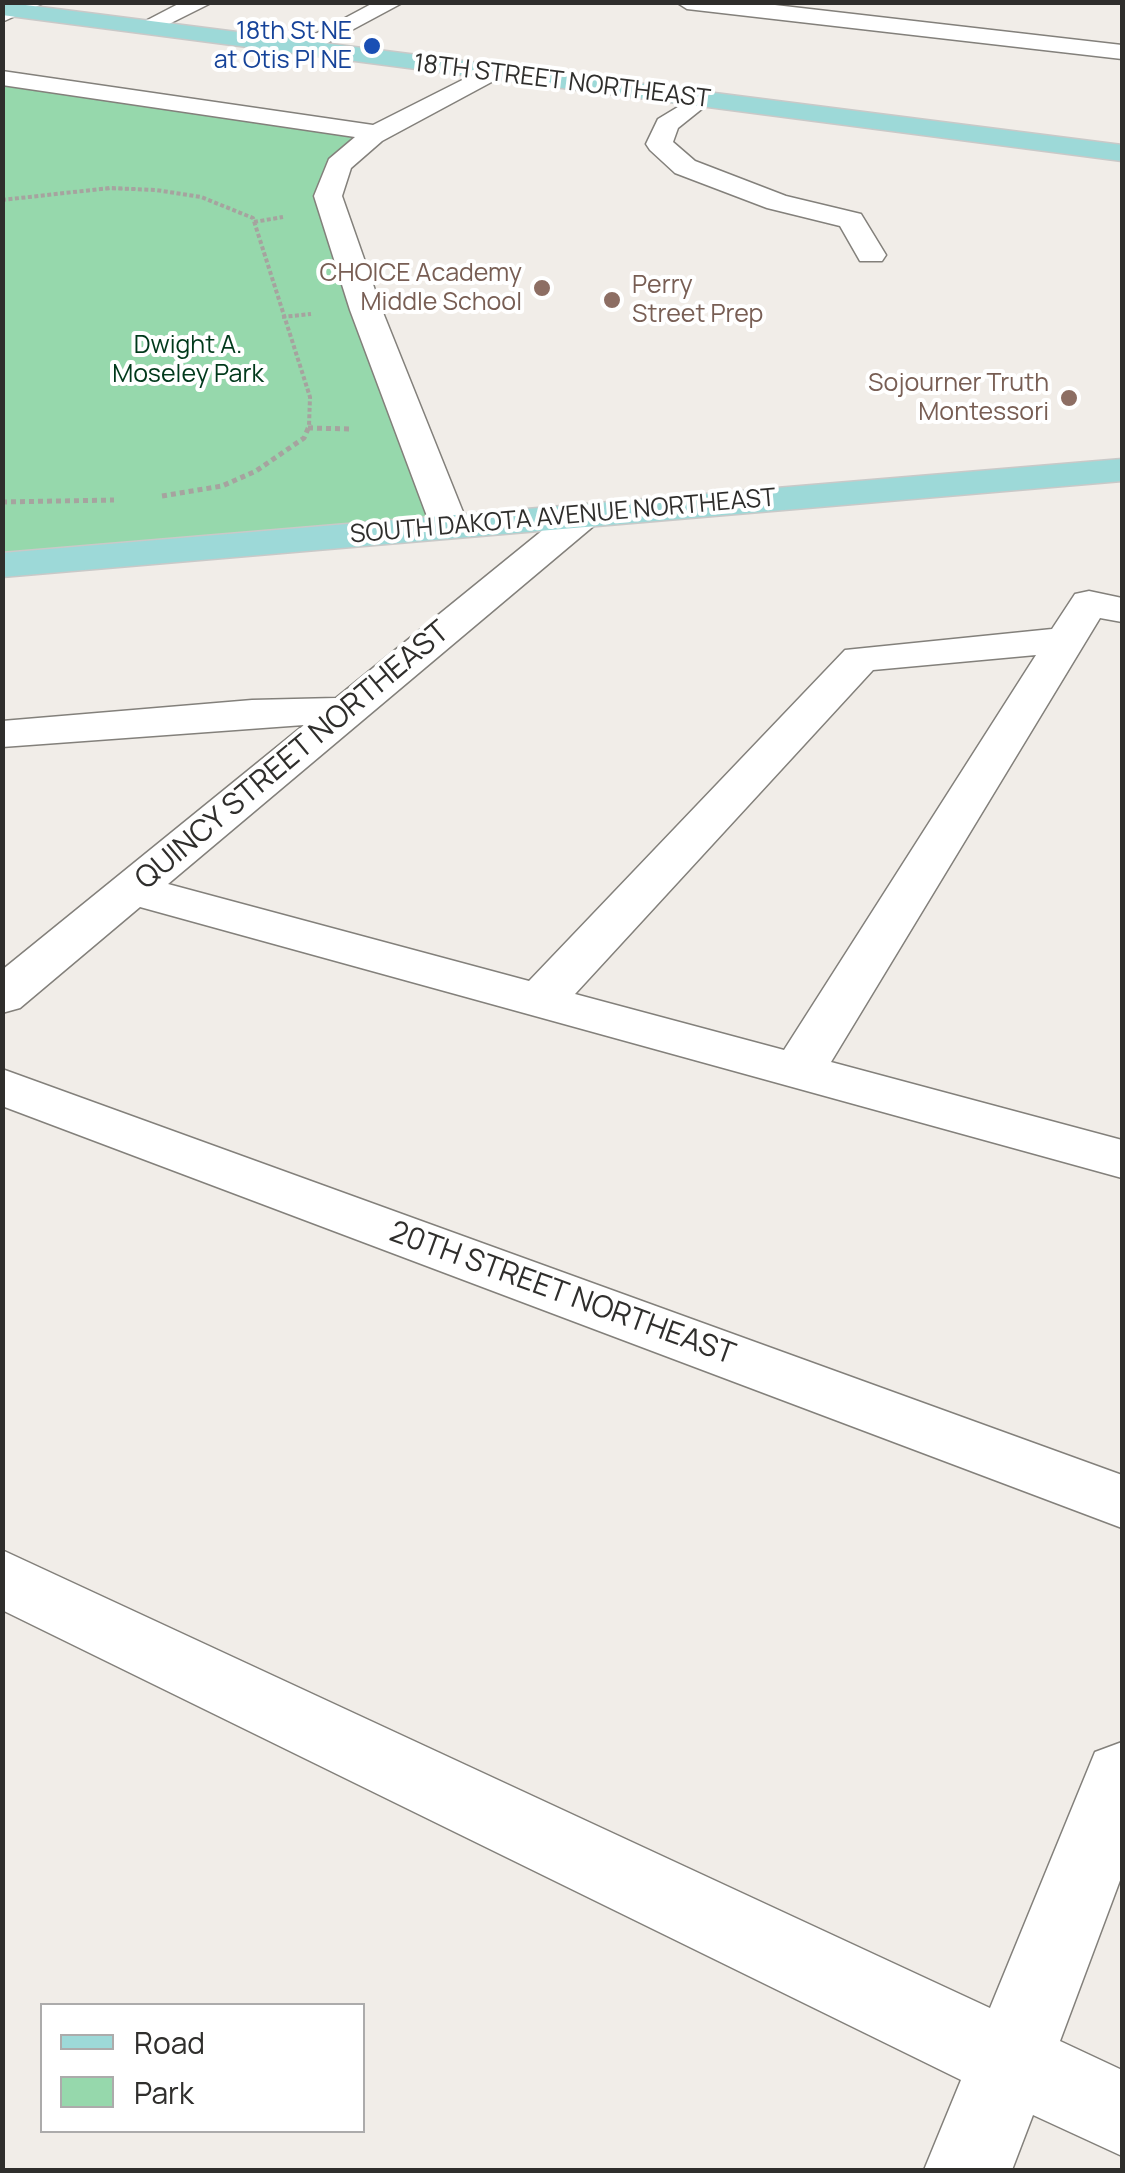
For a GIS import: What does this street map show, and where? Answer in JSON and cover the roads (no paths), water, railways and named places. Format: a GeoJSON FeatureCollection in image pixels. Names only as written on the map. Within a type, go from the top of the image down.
{"type":"FeatureCollection","features":[{"type":"Feature","properties":{"kind":"main road","name":"18TH STREET NORTHEAST"},"geometry":{"type":"LineString","coordinates":[[14,9],[1122,153]]}},
{"type":"Feature","properties":{"kind":"main road","name":"SOUTH DAKOTA AVENUE NORTHEAST"},"geometry":{"type":"LineString","coordinates":[[2,565],[1122,470]]}},
{"type":"Feature","properties":{"kind":"street"},"geometry":{"type":"LineString","coordinates":[[145,28],[202,2]]}},
{"type":"Feature","properties":{"kind":"street"},"geometry":{"type":"LineString","coordinates":[[301,48],[393,2]]}},
{"type":"Feature","properties":{"kind":"street"},"geometry":{"type":"LineString","coordinates":[[687,2],[1122,52]]}},
{"type":"Feature","properties":{"kind":"street"},"geometry":{"type":"LineString","coordinates":[[450,527],[329,206],[332,175],[354,149],[377,132],[490,72]]}},
{"type":"Feature","properties":{"kind":"street"},"geometry":{"type":"LineString","coordinates":[[2,78],[377,132]]}},
{"type":"Feature","properties":{"kind":"street"},"geometry":{"type":"LineString","coordinates":[[701,100],[667,124],[658,144],[685,167],[778,202],[851,220],[871,255]]}},
{"type":"Feature","properties":{"kind":"street","name":"QUINCY STREET NORTHEAST"},"geometry":{"type":"LineString","coordinates":[[2,997],[583,516]]}},
{"type":"Feature","properties":{"kind":"street"},"geometry":{"type":"LineString","coordinates":[[798,1071],[1090,603],[1122,610]]}},
{"type":"Feature","properties":{"kind":"street"},"geometry":{"type":"LineString","coordinates":[[539,1001],[860,659],[1067,640]]}},
{"type":"Feature","properties":{"kind":"street"},"geometry":{"type":"LineString","coordinates":[[2,734],[233,714],[348,712]]}},
{"type":"Feature","properties":{"kind":"street"},"geometry":{"type":"LineString","coordinates":[[132,890],[1122,1159]]}},
{"type":"Feature","properties":{"kind":"street","name":"20TH STREET NORTHEAST"},"geometry":{"type":"LineString","coordinates":[[2,1086],[1122,1502]]}},
{"type":"Feature","properties":{"kind":"street"},"geometry":{"type":"LineString","coordinates":[[2,1578],[1122,2114]]}},
{"type":"Feature","properties":{"kind":"street"},"geometry":{"type":"LineString","coordinates":[[968,2170],[1122,1775]]}},
{"type":"Feature","properties":{"kind":"place","name":"18th St NE at Otis Pl NE"},"geometry":{"type":"Point","coordinates":[372,46]}},
{"type":"Feature","properties":{"kind":"place","name":"CHOICE Academy Middle School"},"geometry":{"type":"Point","coordinates":[542,288]}},
{"type":"Feature","properties":{"kind":"place","name":"Perry Street Prep"},"geometry":{"type":"Point","coordinates":[612,300]}},
{"type":"Feature","properties":{"kind":"place","name":"Sojourner Truth Montessori"},"geometry":{"type":"Point","coordinates":[1069,398]}},
{"type":"Feature","properties":{"kind":"park label","name":"Dwight A. Moseley Park"},"geometry":{"type":"Point","coordinates":[188,360]}}]}
